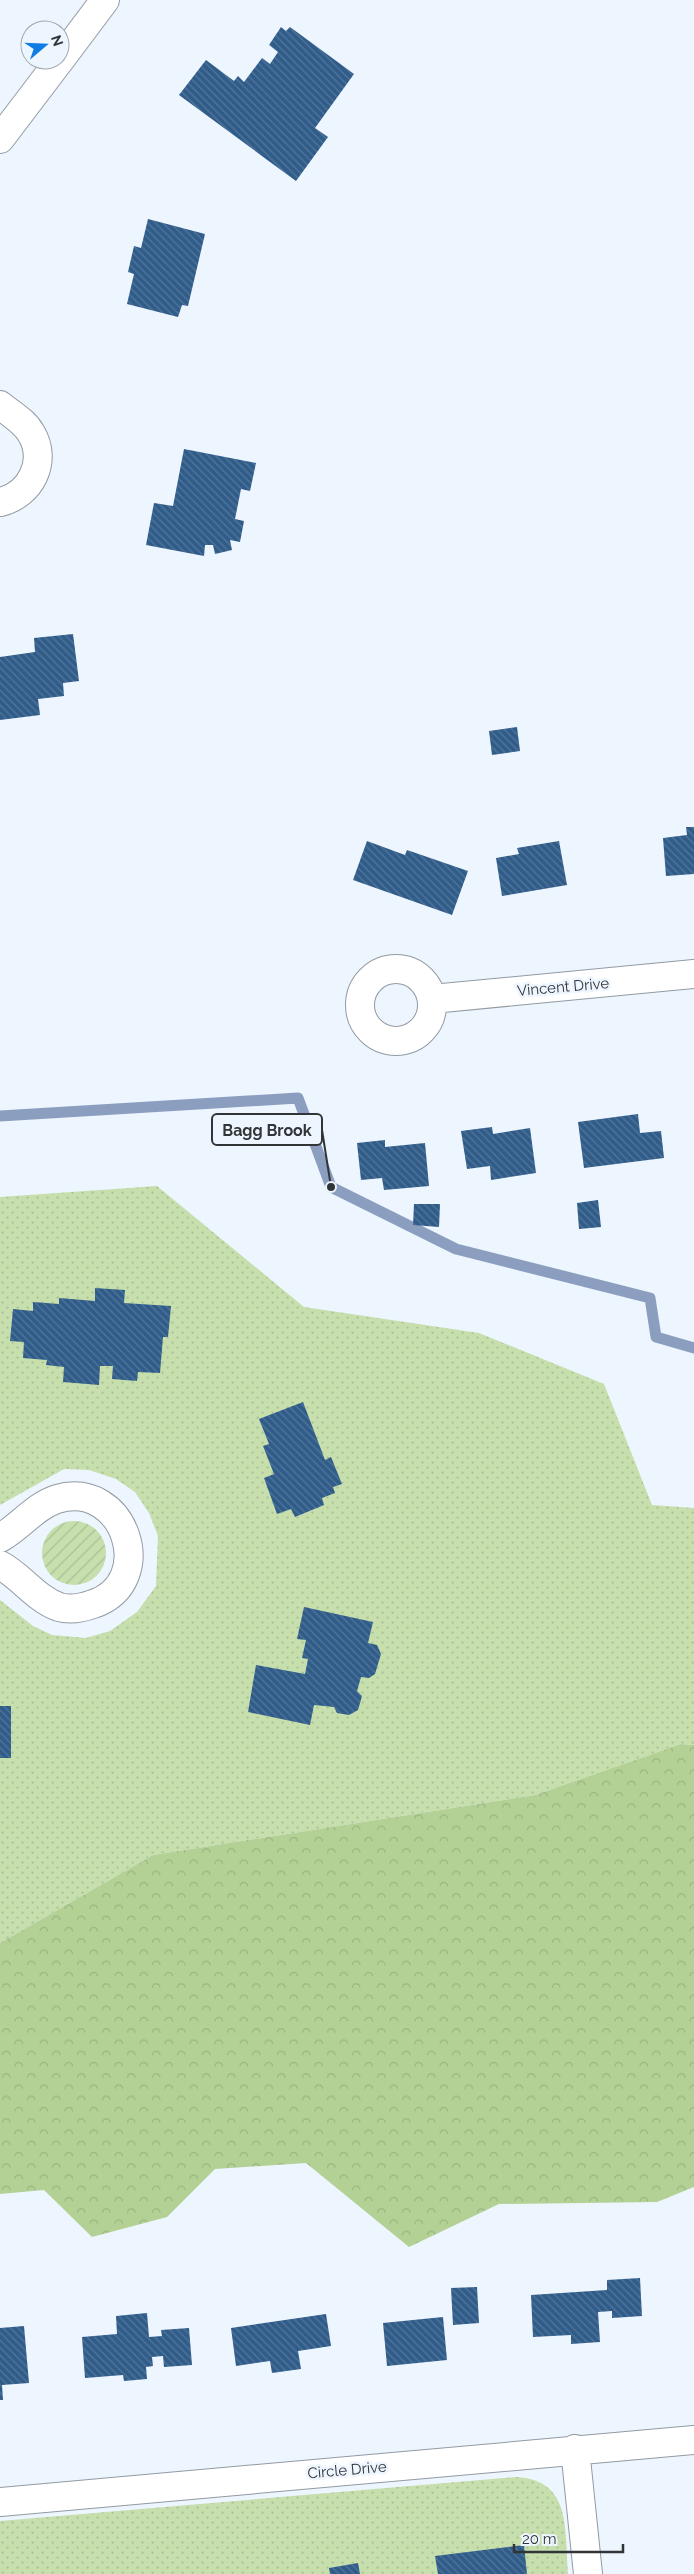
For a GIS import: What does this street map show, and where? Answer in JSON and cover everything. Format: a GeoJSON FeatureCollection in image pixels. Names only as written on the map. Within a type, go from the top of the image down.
{"type":"FeatureCollection","features":[{"type":"Feature","properties":{"kind":"street"},"geometry":{"type":"LineString","coordinates":[[70,47],[105,0]]}},
{"type":"Feature","properties":{"kind":"street"},"geometry":{"type":"LineString","coordinates":[[0,139],[52,70]]}},
{"type":"Feature","properties":{"kind":"street"},"geometry":{"type":"LineString","coordinates":[[0,405],[31,432],[37,446],[38,461],[34,476],[26,488],[14,497],[0,502]]}},
{"type":"Feature","properties":{"kind":"street","name":"Vincent Drive"},"geometry":{"type":"LineString","coordinates":[[432,999],[694,974]]}},
{"type":"Feature","properties":{"kind":"street"},"geometry":{"type":"LineString","coordinates":[[0,1538],[20,1526],[43,1505],[68,1497],[80,1497],[105,1506],[115,1515],[122,1526],[129,1551],[128,1564],[117,1587],[108,1596],[85,1607],[59,1607],[47,1602],[0,1565]]}},
{"type":"Feature","properties":{"kind":"street","name":"Circle Drive"},"geometry":{"type":"LineString","coordinates":[[0,2502],[575,2449],[694,2440]]}},
{"type":"Feature","properties":{"kind":"street"},"geometry":{"type":"LineString","coordinates":[[575,2449],[588,2574]]}},
{"type":"Feature","properties":{"kind":"green space"},"geometry":{"type":"Polygon","coordinates":[[[157,1186],[304,1307],[479,1333],[604,1384],[652,1505],[694,1508],[694,1745],[681,1744],[535,1795],[153,1855],[0,1943],[0,1600],[33,1626],[52,1635],[86,1638],[110,1631],[137,1612],[156,1586],[158,1536],[149,1513],[135,1492],[116,1479],[89,1470],[64,1469],[0,1505],[0,1197],[157,1186]]]}},
{"type":"Feature","properties":{"kind":"green space"},"geometry":{"type":"Polygon","coordinates":[[[74,1521],[92,1527],[100,1535],[106,1553],[100,1571],[92,1579],[74,1585],[56,1579],[48,1571],[42,1553],[48,1535],[56,1527],[74,1521]]]}},
{"type":"Feature","properties":{"kind":"green space"},"geometry":{"type":"Polygon","coordinates":[[[681,1744],[694,1745],[694,2187],[657,2202],[499,2204],[409,2247],[306,2163],[215,2169],[167,2217],[92,2237],[44,2190],[0,2194],[0,1943],[153,1855],[535,1795],[681,1744]]]}},
{"type":"Feature","properties":{"kind":"green space"},"geometry":{"type":"Polygon","coordinates":[[[516,2477],[534,2480],[548,2487],[556,2498],[562,2510],[565,2525],[568,2574],[0,2574],[0,2521],[516,2477]]]}},
{"type":"Feature","properties":{"kind":"building"},"geometry":{"type":"Polygon","coordinates":[[[281,27],[286,31],[290,27],[354,74],[315,128],[328,137],[296,181],[179,95],[206,60],[234,81],[238,76],[244,82],[262,58],[270,64],[278,52],[269,45],[281,27]]]}},
{"type":"Feature","properties":{"kind":"building"},"geometry":{"type":"Polygon","coordinates":[[[148,219],[205,234],[188,306],[182,305],[178,317],[127,304],[134,274],[128,272],[134,246],[141,248],[148,219]]]}},
{"type":"Feature","properties":{"kind":"building"},"geometry":{"type":"Polygon","coordinates":[[[184,449],[256,463],[250,491],[241,489],[235,519],[244,521],[240,542],[230,540],[232,550],[215,554],[213,545],[205,545],[204,556],[146,545],[154,503],[173,506],[184,449]]]}},
{"type":"Feature","properties":{"kind":"building"},"geometry":{"type":"Polygon","coordinates":[[[73,634],[79,681],[63,683],[64,696],[38,699],[40,715],[0,720],[0,657],[35,652],[34,638],[73,634]]]}},
{"type":"Feature","properties":{"kind":"building"},"geometry":{"type":"Polygon","coordinates":[[[517,727],[520,751],[492,755],[489,731],[517,727]]]}},
{"type":"Feature","properties":{"kind":"building"},"geometry":{"type":"Polygon","coordinates":[[[686,827],[694,827],[694,874],[666,876],[663,838],[687,835],[686,827]]]}},
{"type":"Feature","properties":{"kind":"building"},"geometry":{"type":"Polygon","coordinates":[[[367,841],[405,855],[407,850],[468,871],[452,915],[353,880],[367,841]]]}},
{"type":"Feature","properties":{"kind":"building"},"geometry":{"type":"Polygon","coordinates":[[[559,841],[567,885],[502,896],[496,858],[519,854],[517,848],[559,841]]]}},
{"type":"Feature","properties":{"kind":"building"},"geometry":{"type":"Polygon","coordinates":[[[638,1114],[640,1133],[661,1131],[664,1158],[584,1168],[578,1122],[638,1114]]]}},
{"type":"Feature","properties":{"kind":"building"},"geometry":{"type":"Polygon","coordinates":[[[492,1127],[493,1134],[530,1128],[536,1173],[491,1180],[490,1166],[467,1169],[461,1131],[492,1127]]]}},
{"type":"Feature","properties":{"kind":"building"},"geometry":{"type":"Polygon","coordinates":[[[385,1140],[385,1147],[425,1143],[429,1186],[384,1190],[382,1178],[361,1180],[357,1143],[385,1140]]]}},
{"type":"Feature","properties":{"kind":"building"},"geometry":{"type":"Polygon","coordinates":[[[598,1200],[601,1227],[579,1229],[577,1203],[598,1200]]]}},
{"type":"Feature","properties":{"kind":"building"},"geometry":{"type":"Polygon","coordinates":[[[414,1204],[440,1204],[439,1227],[413,1225],[414,1204]]]}},
{"type":"Feature","properties":{"kind":"building"},"geometry":{"type":"Polygon","coordinates":[[[95,1288],[125,1290],[124,1303],[171,1306],[168,1337],[163,1337],[160,1373],[138,1372],[137,1381],[112,1379],[113,1366],[100,1366],[99,1385],[63,1382],[64,1367],[46,1365],[47,1360],[23,1358],[24,1342],[10,1341],[13,1309],[33,1311],[33,1302],[59,1304],[59,1298],[95,1301],[95,1288]]]}},
{"type":"Feature","properties":{"kind":"building"},"geometry":{"type":"Polygon","coordinates":[[[303,1402],[325,1460],[331,1457],[342,1484],[333,1487],[335,1493],[322,1498],[324,1505],[295,1517],[291,1509],[277,1514],[264,1478],[274,1474],[263,1446],[269,1444],[259,1419],[303,1402]]]}},
{"type":"Feature","properties":{"kind":"building"},"geometry":{"type":"Polygon","coordinates":[[[304,1607],[373,1622],[368,1643],[377,1645],[381,1654],[375,1674],[369,1678],[361,1677],[357,1691],[362,1696],[358,1710],[349,1715],[337,1713],[334,1707],[314,1705],[310,1725],[248,1712],[256,1665],[305,1674],[308,1659],[302,1658],[306,1640],[297,1639],[304,1607]]]}},
{"type":"Feature","properties":{"kind":"building"},"geometry":{"type":"Polygon","coordinates":[[[0,1706],[11,1706],[11,1758],[0,1758],[0,1706]]]}},
{"type":"Feature","properties":{"kind":"building"},"geometry":{"type":"Polygon","coordinates":[[[640,2278],[642,2316],[612,2318],[612,2311],[598,2312],[600,2342],[571,2344],[571,2335],[533,2337],[531,2295],[607,2290],[607,2280],[640,2278]]]}},
{"type":"Feature","properties":{"kind":"building"},"geometry":{"type":"Polygon","coordinates":[[[477,2287],[479,2323],[453,2325],[451,2288],[477,2287]]]}},
{"type":"Feature","properties":{"kind":"building"},"geometry":{"type":"Polygon","coordinates":[[[147,2313],[149,2337],[162,2336],[161,2330],[189,2328],[192,2365],[164,2367],[163,2356],[152,2357],[153,2366],[146,2367],[147,2379],[124,2381],[123,2375],[85,2378],[82,2337],[117,2334],[116,2316],[147,2313]]]}},
{"type":"Feature","properties":{"kind":"building"},"geometry":{"type":"Polygon","coordinates":[[[326,2314],[331,2346],[298,2351],[301,2369],[272,2373],[270,2361],[236,2366],[231,2328],[326,2314]]]}},
{"type":"Feature","properties":{"kind":"building"},"geometry":{"type":"Polygon","coordinates":[[[443,2317],[447,2360],[387,2366],[383,2323],[443,2317]]]}},
{"type":"Feature","properties":{"kind":"building"},"geometry":{"type":"Polygon","coordinates":[[[24,2326],[29,2383],[2,2385],[3,2400],[0,2400],[0,2328],[24,2326]]]}},
{"type":"Feature","properties":{"kind":"building"},"geometry":{"type":"Polygon","coordinates":[[[524,2545],[527,2574],[438,2574],[435,2556],[524,2545]]]}},
{"type":"Feature","properties":{"kind":"building"},"geometry":{"type":"Polygon","coordinates":[[[358,2563],[360,2574],[330,2574],[329,2568],[358,2563]]]}},
{"type":"Feature","properties":{"kind":"waterway"},"geometry":{"type":"LineString","coordinates":[[0,1116],[298,1098],[331,1187],[456,1249],[650,1298],[656,1337],[694,1348]]}},
{"type":"Feature","properties":{"kind":"place","name":"Bagg Brook"},"geometry":{"type":"Point","coordinates":[331,1187]}}]}
